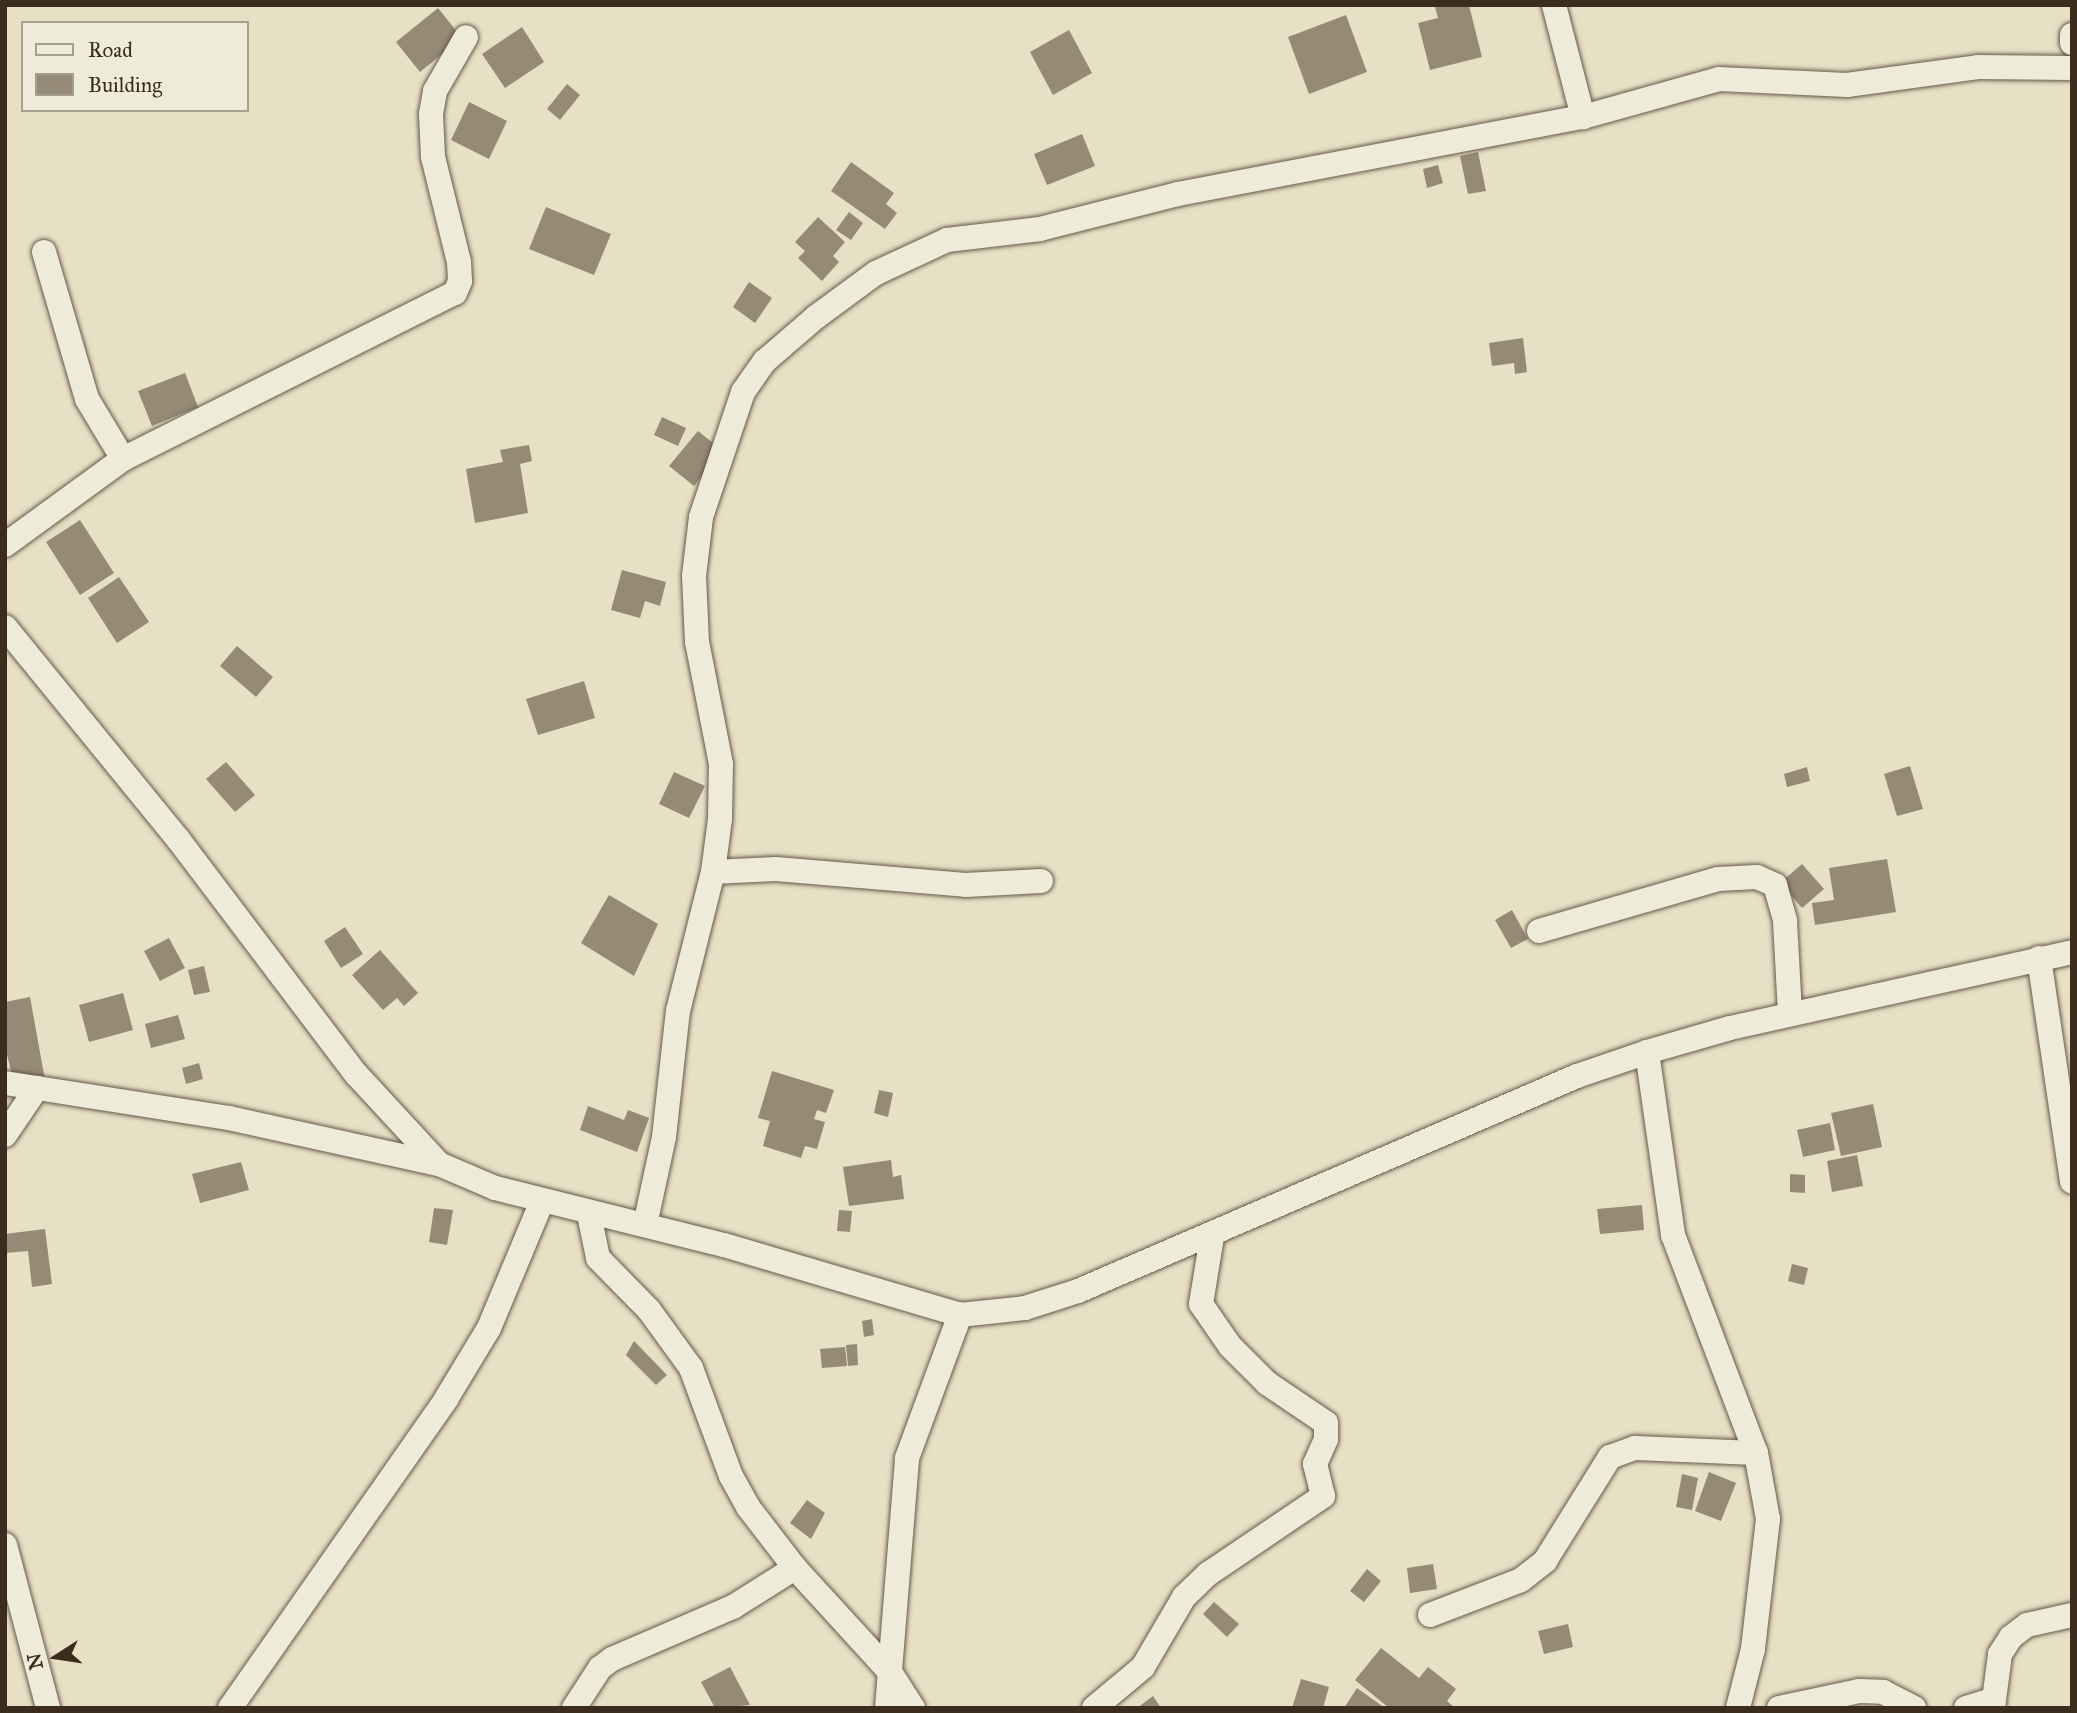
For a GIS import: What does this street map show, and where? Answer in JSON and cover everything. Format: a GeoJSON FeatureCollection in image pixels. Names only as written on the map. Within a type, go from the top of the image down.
{"type":"FeatureCollection","features":[{"type":"Feature","properties":{"kind":"street"},"geometry":{"type":"LineString","coordinates":[[1554,5],[1583,117]]}},
{"type":"Feature","properties":{"kind":"street"},"geometry":{"type":"LineString","coordinates":[[2072,35],[2072,43]]}},
{"type":"Feature","properties":{"kind":"street"},"geometry":{"type":"LineString","coordinates":[[5,545],[123,459],[454,293],[459,262],[433,157],[431,114],[435,91],[466,37]]}},
{"type":"Feature","properties":{"kind":"street"},"geometry":{"type":"LineString","coordinates":[[645,1225],[664,1136],[678,1011],[713,872],[721,764],[696,642],[695,564],[701,517],[722,445],[743,392],[775,352],[876,273],[947,240],[1040,229],[1178,194],[1583,117],[1719,79],[1847,85],[1978,67],[2072,68]]}},
{"type":"Feature","properties":{"kind":"street"},"geometry":{"type":"LineString","coordinates":[[44,252],[87,399],[123,459]]}},
{"type":"Feature","properties":{"kind":"street"},"geometry":{"type":"LineString","coordinates":[[5,627],[178,839],[356,1074],[439,1164]]}},
{"type":"Feature","properties":{"kind":"street"},"geometry":{"type":"LineString","coordinates":[[713,872],[776,869],[965,885],[1041,881]]}},
{"type":"Feature","properties":{"kind":"street"},"geometry":{"type":"LineString","coordinates":[[1539,932],[1718,879],[1757,877],[1775,885],[1785,920],[1790,1014]]}},
{"type":"Feature","properties":{"kind":"street"},"geometry":{"type":"LineString","coordinates":[[5,1083],[229,1118],[439,1164],[542,1201],[645,1225],[960,1315],[1025,1307],[1078,1291],[1212,1237],[1577,1076],[1647,1052],[1790,1014],[2072,952]]}},
{"type":"Feature","properties":{"kind":"street"},"geometry":{"type":"LineString","coordinates":[[2039,958],[2072,1182]]}},
{"type":"Feature","properties":{"kind":"street"},"geometry":{"type":"LineString","coordinates":[[1647,1052],[1673,1235],[1756,1453],[1769,1519],[1754,1649],[1738,1708]]}},
{"type":"Feature","properties":{"kind":"street"},"geometry":{"type":"LineString","coordinates":[[5,1135],[37,1088]]}},
{"type":"Feature","properties":{"kind":"street"},"geometry":{"type":"LineString","coordinates":[[230,1708],[446,1399],[489,1328],[542,1201]]}},
{"type":"Feature","properties":{"kind":"street"},"geometry":{"type":"LineString","coordinates":[[589,1214],[598,1258],[649,1310],[685,1359],[731,1476],[795,1568],[890,1672],[914,1708]]}},
{"type":"Feature","properties":{"kind":"street"},"geometry":{"type":"LineString","coordinates":[[1094,1708],[1143,1667],[1184,1597],[1208,1574],[1323,1496],[1315,1464],[1326,1439],[1326,1423],[1267,1383],[1230,1346],[1201,1304],[1212,1237]]}},
{"type":"Feature","properties":{"kind":"street"},"geometry":{"type":"LineString","coordinates":[[887,1708],[907,1458],[960,1315]]}},
{"type":"Feature","properties":{"kind":"street"},"geometry":{"type":"LineString","coordinates":[[1430,1615],[1521,1580],[1545,1561],[1610,1457],[1635,1448],[1756,1453]]}},
{"type":"Feature","properties":{"kind":"street"},"geometry":{"type":"LineString","coordinates":[[5,1545],[12,1581],[48,1708]]}},
{"type":"Feature","properties":{"kind":"street"},"geometry":{"type":"LineString","coordinates":[[574,1708],[600,1668],[612,1659],[733,1607],[795,1568]]}},
{"type":"Feature","properties":{"kind":"street"},"geometry":{"type":"LineString","coordinates":[[1966,1708],[1993,1704],[2000,1654],[2011,1637],[2027,1625],[2072,1615]]}},
{"type":"Feature","properties":{"kind":"street"},"geometry":{"type":"LineString","coordinates":[[1779,1708],[1858,1691],[1883,1692],[1914,1708]]}},
{"type":"Feature","properties":{"kind":"building"},"geometry":{"type":"Polygon","coordinates":[[[1469,5],[1482,57],[1430,70],[1418,23],[1438,18],[1435,7],[1469,5]]]}},
{"type":"Feature","properties":{"kind":"building"},"geometry":{"type":"Polygon","coordinates":[[[438,8],[462,38],[420,72],[396,42],[438,8]]]}},
{"type":"Feature","properties":{"kind":"building"},"geometry":{"type":"Polygon","coordinates":[[[1346,15],[1367,72],[1309,94],[1288,37],[1346,15]]]}},
{"type":"Feature","properties":{"kind":"building"},"geometry":{"type":"Polygon","coordinates":[[[522,27],[544,62],[505,88],[482,54],[522,27]]]}},
{"type":"Feature","properties":{"kind":"building"},"geometry":{"type":"Polygon","coordinates":[[[1069,30],[1092,73],[1053,95],[1030,52],[1069,30]]]}},
{"type":"Feature","properties":{"kind":"building"},"geometry":{"type":"Polygon","coordinates":[[[567,84],[580,95],[560,120],[547,109],[567,84]]]}},
{"type":"Feature","properties":{"kind":"building"},"geometry":{"type":"Polygon","coordinates":[[[469,102],[507,121],[489,159],[451,140],[469,102]]]}},
{"type":"Feature","properties":{"kind":"building"},"geometry":{"type":"Polygon","coordinates":[[[1082,134],[1095,166],[1047,185],[1034,154],[1082,134]]]}},
{"type":"Feature","properties":{"kind":"building"},"geometry":{"type":"Polygon","coordinates":[[[1478,152],[1486,191],[1468,194],[1460,156],[1478,152]]]}},
{"type":"Feature","properties":{"kind":"building"},"geometry":{"type":"Polygon","coordinates":[[[851,162],[894,193],[886,204],[897,213],[885,229],[831,191],[851,162]]]}},
{"type":"Feature","properties":{"kind":"building"},"geometry":{"type":"Polygon","coordinates":[[[1438,165],[1443,183],[1427,188],[1423,169],[1438,165]]]}},
{"type":"Feature","properties":{"kind":"building"},"geometry":{"type":"Polygon","coordinates":[[[546,207],[611,234],[594,275],[529,249],[546,207]]]}},
{"type":"Feature","properties":{"kind":"building"},"geometry":{"type":"Polygon","coordinates":[[[849,212],[863,223],[851,240],[836,230],[849,212]]]}},
{"type":"Feature","properties":{"kind":"building"},"geometry":{"type":"Polygon","coordinates":[[[818,217],[845,242],[833,256],[839,262],[822,281],[798,258],[805,251],[795,242],[818,217]]]}},
{"type":"Feature","properties":{"kind":"building"},"geometry":{"type":"Polygon","coordinates":[[[749,282],[772,298],[755,323],[733,307],[749,282]]]}},
{"type":"Feature","properties":{"kind":"building"},"geometry":{"type":"Polygon","coordinates":[[[1523,338],[1527,372],[1515,374],[1514,363],[1492,366],[1489,343],[1523,338]]]}},
{"type":"Feature","properties":{"kind":"building"},"geometry":{"type":"Polygon","coordinates":[[[185,373],[198,407],[152,426],[138,391],[185,373]]]}},
{"type":"Feature","properties":{"kind":"building"},"geometry":{"type":"Polygon","coordinates":[[[662,417],[686,428],[678,446],[654,435],[662,417]]]}},
{"type":"Feature","properties":{"kind":"building"},"geometry":{"type":"Polygon","coordinates":[[[698,431],[723,451],[694,486],[669,466],[698,431]]]}},
{"type":"Feature","properties":{"kind":"building"},"geometry":{"type":"Polygon","coordinates":[[[529,445],[532,461],[520,464],[528,513],[475,523],[466,469],[503,462],[500,450],[529,445]]]}},
{"type":"Feature","properties":{"kind":"building"},"geometry":{"type":"Polygon","coordinates":[[[80,520],[114,573],[80,595],[46,542],[80,520]]]}},
{"type":"Feature","properties":{"kind":"building"},"geometry":{"type":"Polygon","coordinates":[[[622,570],[666,582],[660,606],[645,601],[640,618],[611,610],[622,570]]]}},
{"type":"Feature","properties":{"kind":"building"},"geometry":{"type":"Polygon","coordinates":[[[119,577],[149,622],[117,643],[88,598],[119,577]]]}},
{"type":"Feature","properties":{"kind":"building"},"geometry":{"type":"Polygon","coordinates":[[[237,646],[273,677],[256,697],[220,666],[237,646]]]}},
{"type":"Feature","properties":{"kind":"building"},"geometry":{"type":"Polygon","coordinates":[[[584,681],[595,718],[538,735],[526,699],[584,681]]]}},
{"type":"Feature","properties":{"kind":"building"},"geometry":{"type":"Polygon","coordinates":[[[226,762],[255,795],[235,812],[206,779],[226,762]]]}},
{"type":"Feature","properties":{"kind":"building"},"geometry":{"type":"Polygon","coordinates":[[[1910,766],[1923,809],[1897,816],[1884,774],[1910,766]]]}},
{"type":"Feature","properties":{"kind":"building"},"geometry":{"type":"Polygon","coordinates":[[[1807,767],[1810,781],[1787,787],[1784,774],[1807,767]]]}},
{"type":"Feature","properties":{"kind":"building"},"geometry":{"type":"Polygon","coordinates":[[[674,772],[705,786],[689,818],[659,804],[674,772]]]}},
{"type":"Feature","properties":{"kind":"building"},"geometry":{"type":"Polygon","coordinates":[[[1887,859],[1896,912],[1815,925],[1812,903],[1834,900],[1829,868],[1887,859]]]}},
{"type":"Feature","properties":{"kind":"building"},"geometry":{"type":"Polygon","coordinates":[[[1802,864],[1824,889],[1802,908],[1780,883],[1802,864]]]}},
{"type":"Feature","properties":{"kind":"building"},"geometry":{"type":"Polygon","coordinates":[[[609,895],[658,924],[634,976],[581,943],[609,895]]]}},
{"type":"Feature","properties":{"kind":"building"},"geometry":{"type":"Polygon","coordinates":[[[1512,910],[1528,939],[1511,948],[1495,920],[1512,910]]]}},
{"type":"Feature","properties":{"kind":"building"},"geometry":{"type":"Polygon","coordinates":[[[345,927],[363,954],[341,968],[324,941],[345,927]]]}},
{"type":"Feature","properties":{"kind":"building"},"geometry":{"type":"Polygon","coordinates":[[[169,938],[185,968],[160,981],[144,951],[169,938]]]}},
{"type":"Feature","properties":{"kind":"building"},"geometry":{"type":"Polygon","coordinates":[[[380,950],[418,993],[404,1006],[397,998],[383,1010],[352,975],[380,950]]]}},
{"type":"Feature","properties":{"kind":"building"},"geometry":{"type":"Polygon","coordinates":[[[204,966],[210,992],[194,995],[188,970],[204,966]]]}},
{"type":"Feature","properties":{"kind":"building"},"geometry":{"type":"Polygon","coordinates":[[[123,993],[133,1030],[89,1042],[79,1005],[123,993]]]}},
{"type":"Feature","properties":{"kind":"building"},"geometry":{"type":"Polygon","coordinates":[[[30,997],[45,1080],[15,1086],[5,1047],[5,1002],[30,997]]]}},
{"type":"Feature","properties":{"kind":"building"},"geometry":{"type":"Polygon","coordinates":[[[178,1015],[185,1039],[151,1048],[145,1024],[178,1015]]]}},
{"type":"Feature","properties":{"kind":"building"},"geometry":{"type":"Polygon","coordinates":[[[199,1063],[203,1079],[186,1084],[182,1068],[199,1063]]]}},
{"type":"Feature","properties":{"kind":"building"},"geometry":{"type":"Polygon","coordinates":[[[772,1071],[834,1090],[826,1113],[817,1110],[814,1119],[825,1122],[817,1149],[805,1146],[801,1158],[763,1146],[770,1121],[758,1118],[772,1071]]]}},
{"type":"Feature","properties":{"kind":"building"},"geometry":{"type":"Polygon","coordinates":[[[879,1090],[893,1093],[888,1117],[874,1113],[879,1090]]]}},
{"type":"Feature","properties":{"kind":"building"},"geometry":{"type":"Polygon","coordinates":[[[1873,1104],[1882,1147],[1841,1156],[1831,1113],[1873,1104]]]}},
{"type":"Feature","properties":{"kind":"building"},"geometry":{"type":"Polygon","coordinates":[[[588,1106],[624,1120],[628,1110],[649,1118],[637,1152],[580,1130],[588,1106]]]}},
{"type":"Feature","properties":{"kind":"building"},"geometry":{"type":"Polygon","coordinates":[[[1830,1123],[1835,1150],[1803,1157],[1797,1130],[1830,1123]]]}},
{"type":"Feature","properties":{"kind":"building"},"geometry":{"type":"Polygon","coordinates":[[[1857,1155],[1863,1186],[1832,1192],[1827,1161],[1857,1155]]]}},
{"type":"Feature","properties":{"kind":"building"},"geometry":{"type":"Polygon","coordinates":[[[891,1160],[893,1177],[901,1175],[904,1199],[849,1206],[843,1167],[891,1160]]]}},
{"type":"Feature","properties":{"kind":"building"},"geometry":{"type":"Polygon","coordinates":[[[241,1162],[249,1190],[200,1203],[192,1174],[241,1162]]]}},
{"type":"Feature","properties":{"kind":"building"},"geometry":{"type":"Polygon","coordinates":[[[1790,1174],[1805,1175],[1805,1193],[1790,1192],[1790,1174]]]}},
{"type":"Feature","properties":{"kind":"building"},"geometry":{"type":"Polygon","coordinates":[[[1642,1205],[1644,1230],[1600,1234],[1597,1209],[1642,1205]]]}},
{"type":"Feature","properties":{"kind":"building"},"geometry":{"type":"Polygon","coordinates":[[[434,1208],[453,1210],[447,1245],[429,1242],[434,1208]]]}},
{"type":"Feature","properties":{"kind":"building"},"geometry":{"type":"Polygon","coordinates":[[[839,1210],[852,1211],[850,1232],[837,1231],[839,1210]]]}},
{"type":"Feature","properties":{"kind":"building"},"geometry":{"type":"Polygon","coordinates":[[[45,1229],[52,1284],[32,1287],[28,1251],[5,1253],[5,1234],[45,1229]]]}},
{"type":"Feature","properties":{"kind":"building"},"geometry":{"type":"Polygon","coordinates":[[[1792,1264],[1808,1268],[1804,1285],[1788,1281],[1792,1264]]]}},
{"type":"Feature","properties":{"kind":"building"},"geometry":{"type":"Polygon","coordinates":[[[872,1319],[874,1335],[864,1337],[862,1321],[872,1319]]]}},
{"type":"Feature","properties":{"kind":"building"},"geometry":{"type":"Polygon","coordinates":[[[634,1341],[667,1375],[656,1385],[626,1355],[634,1341]]]}},
{"type":"Feature","properties":{"kind":"building"},"geometry":{"type":"Polygon","coordinates":[[[857,1344],[858,1365],[848,1366],[846,1345],[857,1344]]]}},
{"type":"Feature","properties":{"kind":"building"},"geometry":{"type":"Polygon","coordinates":[[[845,1347],[847,1366],[822,1368],[820,1349],[845,1347]]]}},
{"type":"Feature","properties":{"kind":"building"},"geometry":{"type":"Polygon","coordinates":[[[1709,1472],[1736,1483],[1721,1521],[1695,1511],[1709,1472]]]}},
{"type":"Feature","properties":{"kind":"building"},"geometry":{"type":"Polygon","coordinates":[[[1682,1474],[1698,1478],[1692,1510],[1676,1507],[1682,1474]]]}},
{"type":"Feature","properties":{"kind":"building"},"geometry":{"type":"Polygon","coordinates":[[[807,1500],[825,1513],[811,1539],[790,1523],[807,1500]]]}},
{"type":"Feature","properties":{"kind":"building"},"geometry":{"type":"Polygon","coordinates":[[[1433,1564],[1437,1589],[1410,1593],[1407,1568],[1433,1564]]]}},
{"type":"Feature","properties":{"kind":"building"},"geometry":{"type":"Polygon","coordinates":[[[1367,1569],[1381,1581],[1364,1602],[1350,1591],[1367,1569]]]}},
{"type":"Feature","properties":{"kind":"building"},"geometry":{"type":"Polygon","coordinates":[[[1214,1602],[1239,1624],[1227,1637],[1203,1614],[1214,1602]]]}},
{"type":"Feature","properties":{"kind":"building"},"geometry":{"type":"Polygon","coordinates":[[[1568,1624],[1573,1647],[1544,1654],[1538,1631],[1568,1624]]]}},
{"type":"Feature","properties":{"kind":"building"},"geometry":{"type":"Polygon","coordinates":[[[1381,1648],[1419,1678],[1428,1667],[1456,1689],[1447,1701],[1455,1708],[1389,1708],[1355,1680],[1381,1648]]]}},
{"type":"Feature","properties":{"kind":"building"},"geometry":{"type":"Polygon","coordinates":[[[730,1667],[750,1705],[715,1708],[701,1682],[730,1667]]]}},
{"type":"Feature","properties":{"kind":"building"},"geometry":{"type":"Polygon","coordinates":[[[1301,1679],[1329,1687],[1323,1708],[1292,1708],[1301,1679]]]}},
{"type":"Feature","properties":{"kind":"building"},"geometry":{"type":"Polygon","coordinates":[[[1357,1688],[1385,1708],[1344,1708],[1357,1688]]]}},
{"type":"Feature","properties":{"kind":"building"},"geometry":{"type":"Polygon","coordinates":[[[1153,1696],[1161,1708],[1137,1708],[1153,1696]]]}}]}
